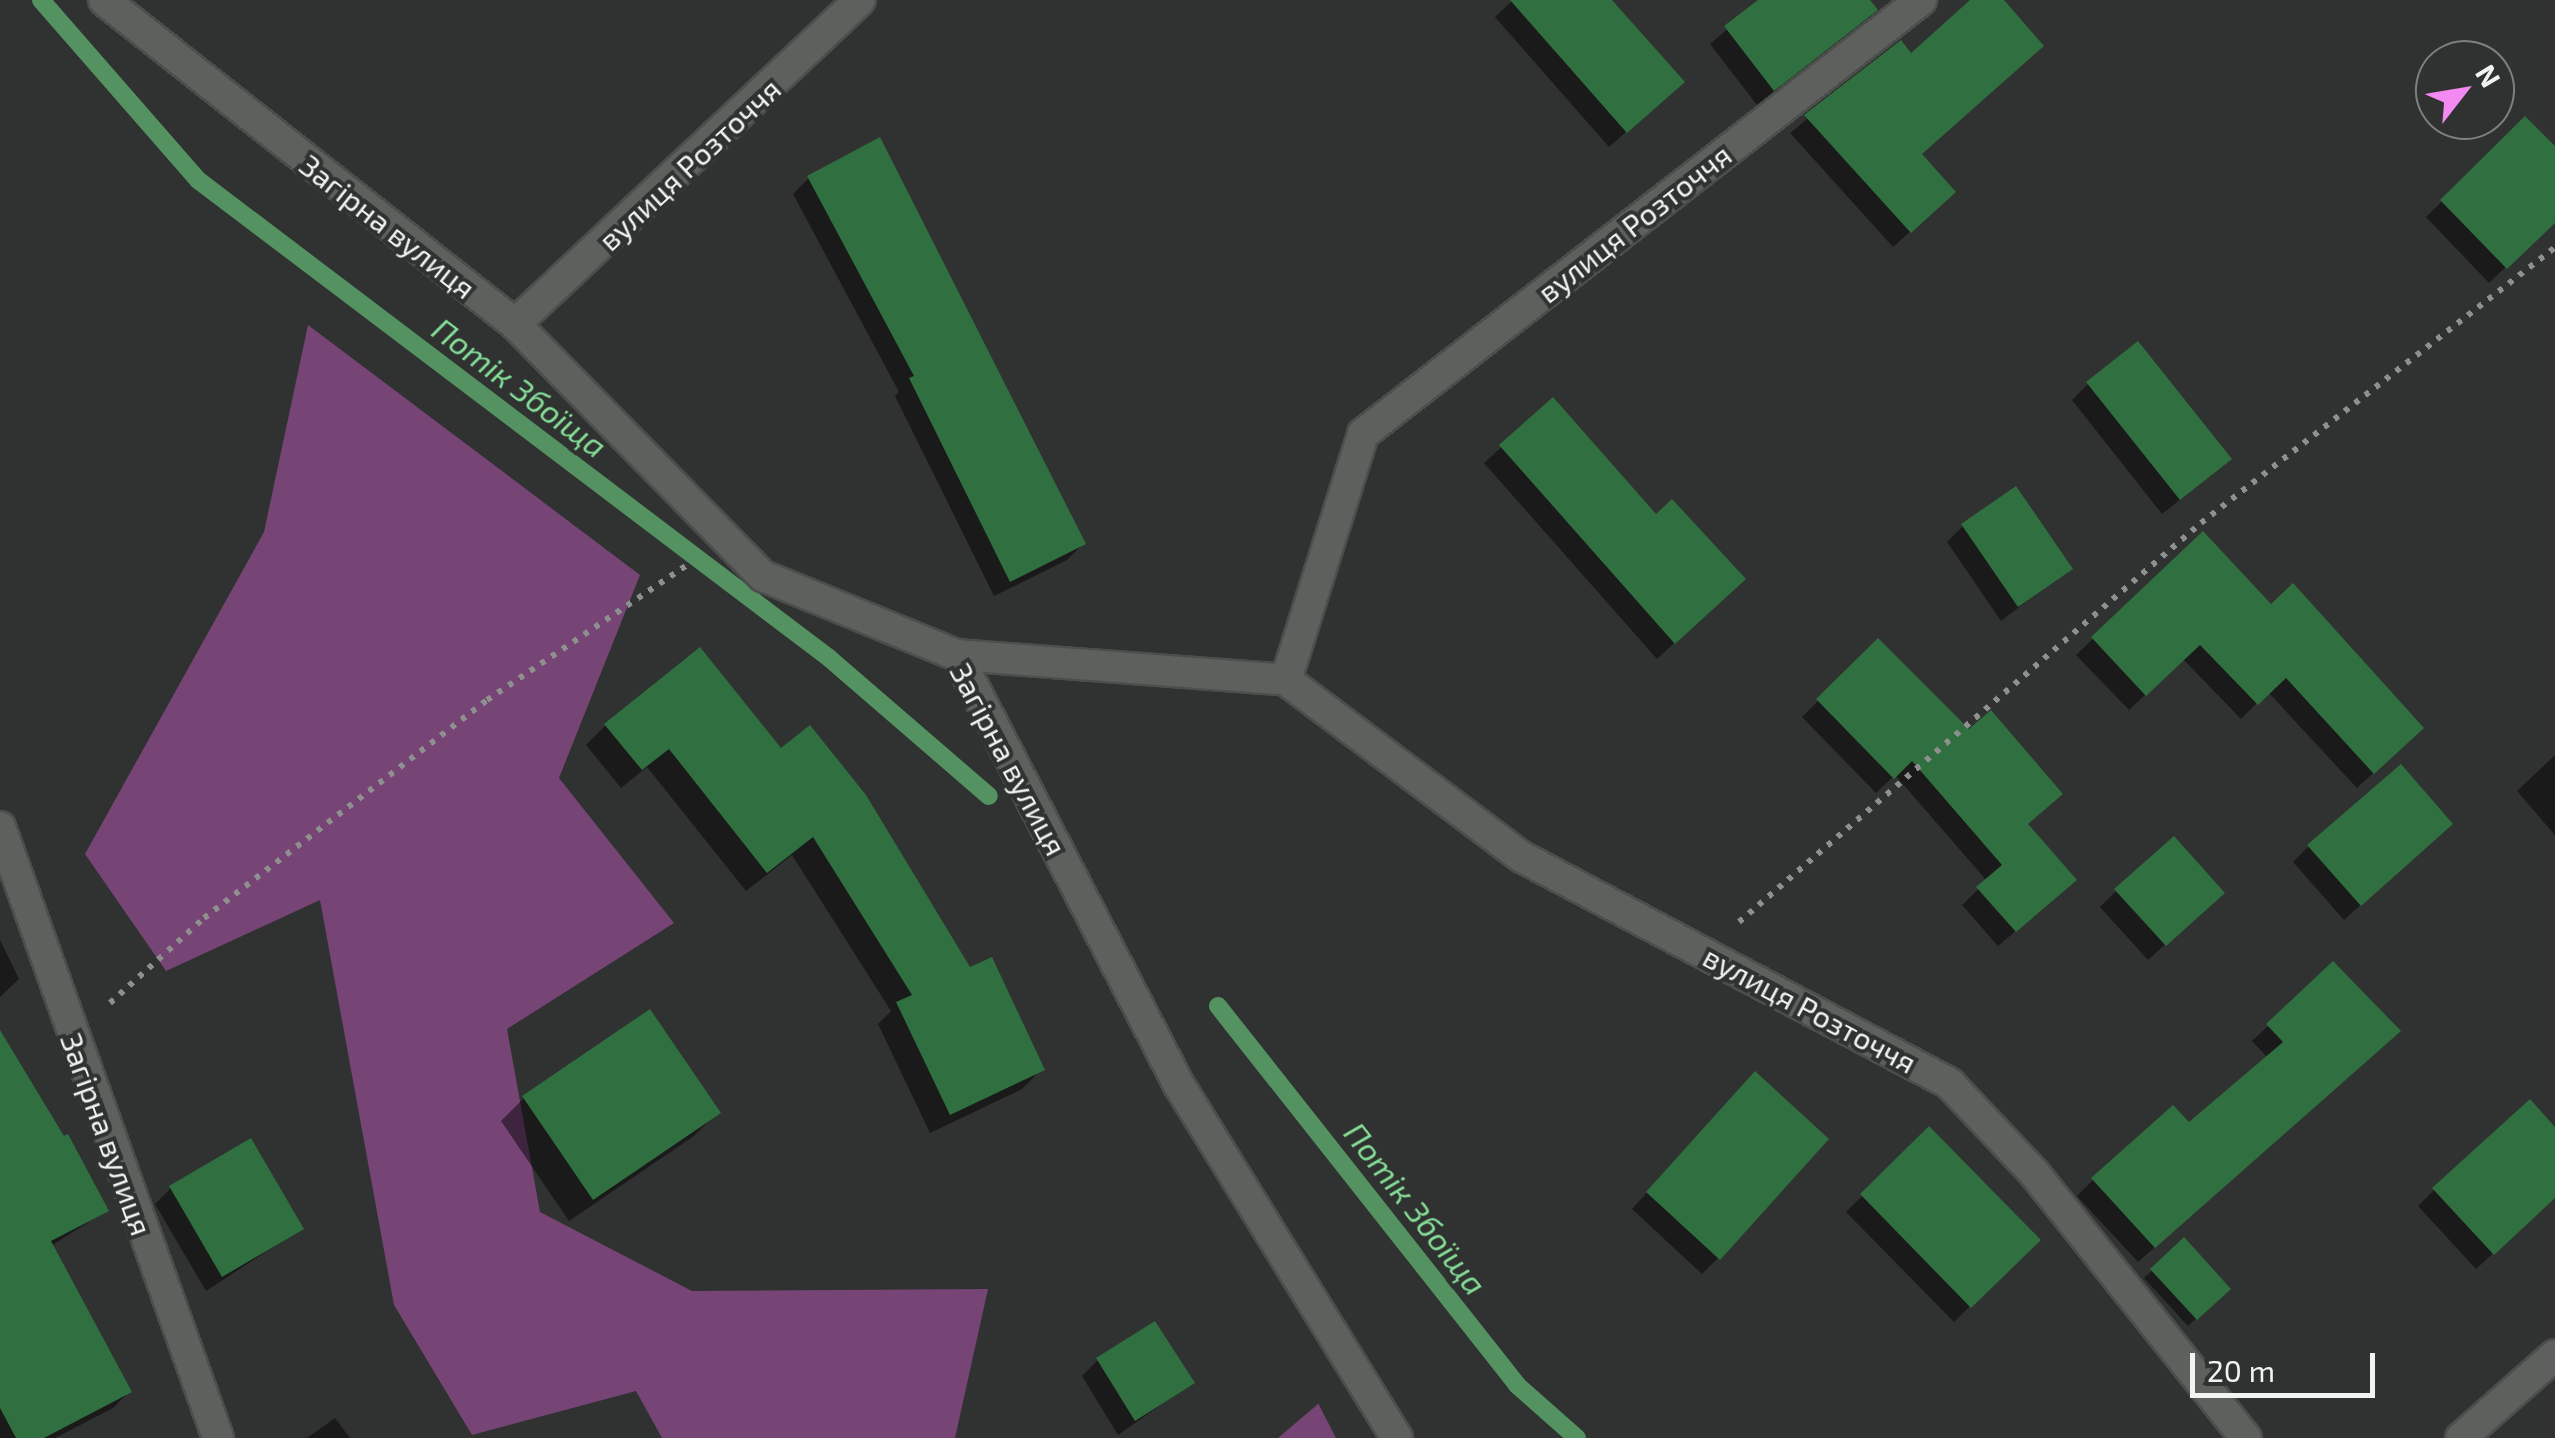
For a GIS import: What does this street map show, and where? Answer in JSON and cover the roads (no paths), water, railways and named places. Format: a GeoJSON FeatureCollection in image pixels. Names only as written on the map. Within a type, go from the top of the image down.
{"type":"FeatureCollection","features":[{"type":"Feature","properties":{"kind":"street","name":"Загірна вулиця"},"geometry":{"type":"LineString","coordinates":[[104,0],[514,324],[763,576],[957,654],[1179,1085],[1397,1438]]}},
{"type":"Feature","properties":{"kind":"street","name":"вулиця Розточчя"},"geometry":{"type":"LineString","coordinates":[[514,324],[860,0]]}},
{"type":"Feature","properties":{"kind":"street","name":"вулиця Розточчя"},"geometry":{"type":"LineString","coordinates":[[1920,0],[1363,434],[1286,680],[1522,857],[1950,1084],[2034,1174],[2246,1438]]}},
{"type":"Feature","properties":{"kind":"street"},"geometry":{"type":"LineString","coordinates":[[957,654],[1286,680]]}},
{"type":"Feature","properties":{"kind":"street","name":"Загірна вулиця"},"geometry":{"type":"LineString","coordinates":[[0,827],[71,1037],[218,1438]]}},
{"type":"Feature","properties":{"kind":"street"},"geometry":{"type":"LineString","coordinates":[[2461,1438],[2555,1355]]}},
{"type":"Feature","properties":{"kind":"waterway","name":"Потік Збоїща"},"geometry":{"type":"LineString","coordinates":[[41,0],[198,180],[829,658],[989,796]]}},
{"type":"Feature","properties":{"kind":"waterway","name":"Потік Збоїща"},"geometry":{"type":"LineString","coordinates":[[1218,1006],[1517,1385],[1577,1438]]}}]}
